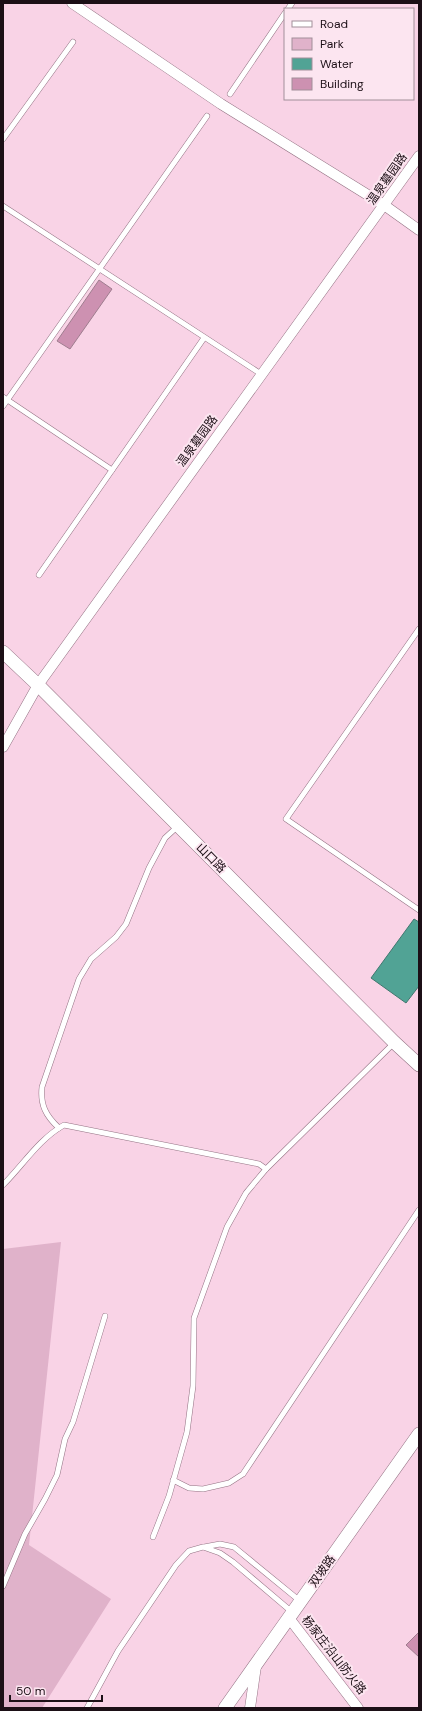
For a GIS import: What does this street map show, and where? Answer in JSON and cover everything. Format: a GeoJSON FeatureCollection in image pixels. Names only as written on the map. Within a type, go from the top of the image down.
{"type":"FeatureCollection","features":[{"type":"Feature","properties":{"kind":"street"},"geometry":{"type":"LineString","coordinates":[[72,3],[221,104],[384,205],[419,230]]}},
{"type":"Feature","properties":{"kind":"street","name":"温泉墓园路"},"geometry":{"type":"LineString","coordinates":[[3,747],[38,685],[419,156]]}},
{"type":"Feature","properties":{"kind":"street","name":"山口路"},"geometry":{"type":"LineString","coordinates":[[3,652],[38,685],[394,1042],[419,1065]]}},
{"type":"Feature","properties":{"kind":"street","name":"双坡路"},"geometry":{"type":"LineString","coordinates":[[225,1708],[419,1434]]}},
{"type":"Feature","properties":{"kind":"street","name":"杨家庄沿山防火路"},"geometry":{"type":"LineString","coordinates":[[291,1615],[358,1708]]}},
{"type":"Feature","properties":{"kind":"street"},"geometry":{"type":"LineString","coordinates":[[250,1708],[256,1664]]}},
{"type":"Feature","properties":{"kind":"lane"},"geometry":{"type":"LineString","coordinates":[[230,94],[284,14]]}},
{"type":"Feature","properties":{"kind":"lane"},"geometry":{"type":"LineString","coordinates":[[3,139],[73,42]]}},
{"type":"Feature","properties":{"kind":"lane"},"geometry":{"type":"LineString","coordinates":[[3,406],[5,399],[207,116]]}},
{"type":"Feature","properties":{"kind":"lane"},"geometry":{"type":"LineString","coordinates":[[3,206],[261,374]]}},
{"type":"Feature","properties":{"kind":"lane"},"geometry":{"type":"LineString","coordinates":[[39,576],[204,338]]}},
{"type":"Feature","properties":{"kind":"lane"},"geometry":{"type":"LineString","coordinates":[[5,399],[112,470]]}},
{"type":"Feature","properties":{"kind":"lane"},"geometry":{"type":"LineString","coordinates":[[419,629],[286,819],[419,910]]}},
{"type":"Feature","properties":{"kind":"lane"},"geometry":{"type":"LineString","coordinates":[[59,1128],[50,1120],[40,1100],[42,1087],[79,979],[91,959],[116,937],[126,924],[149,868],[165,838],[178,826]]}},
{"type":"Feature","properties":{"kind":"lane"},"geometry":{"type":"LineString","coordinates":[[153,1537],[169,1496],[187,1432],[192,1386],[194,1318],[227,1227],[246,1193],[266,1169],[394,1042]]}},
{"type":"Feature","properties":{"kind":"lane"},"geometry":{"type":"LineString","coordinates":[[3,1185],[44,1140],[64,1125],[259,1164],[266,1169]]}},
{"type":"Feature","properties":{"kind":"lane"},"geometry":{"type":"LineString","coordinates":[[173,1480],[189,1488],[203,1489],[229,1483],[243,1474],[419,1210]]}},
{"type":"Feature","properties":{"kind":"lane"},"geometry":{"type":"LineString","coordinates":[[3,1586],[25,1534],[57,1474],[65,1439],[73,1422],[105,1316]]}},
{"type":"Feature","properties":{"kind":"lane"},"geometry":{"type":"LineString","coordinates":[[87,1708],[118,1651],[176,1565],[189,1551],[220,1544],[234,1547],[301,1601]]}},
{"type":"Feature","properties":{"kind":"lane"},"geometry":{"type":"LineString","coordinates":[[204,1547],[220,1553],[233,1562],[291,1615]]}},
{"type":"Feature","properties":{"kind":"green space"},"geometry":{"type":"Polygon","coordinates":[[[61,1242],[29,1545],[111,1599],[42,1708],[3,1708],[3,1249],[61,1242]]]}},
{"type":"Feature","properties":{"kind":"water"},"geometry":{"type":"Polygon","coordinates":[[[414,919],[419,922],[419,986],[406,1003],[371,978],[414,919]]]}},
{"type":"Feature","properties":{"kind":"building"},"geometry":{"type":"Polygon","coordinates":[[[99,280],[112,289],[70,349],[57,341],[99,280]]]}},
{"type":"Feature","properties":{"kind":"building"},"geometry":{"type":"Polygon","coordinates":[[[419,1632],[419,1657],[406,1645],[419,1632]]]}}]}
